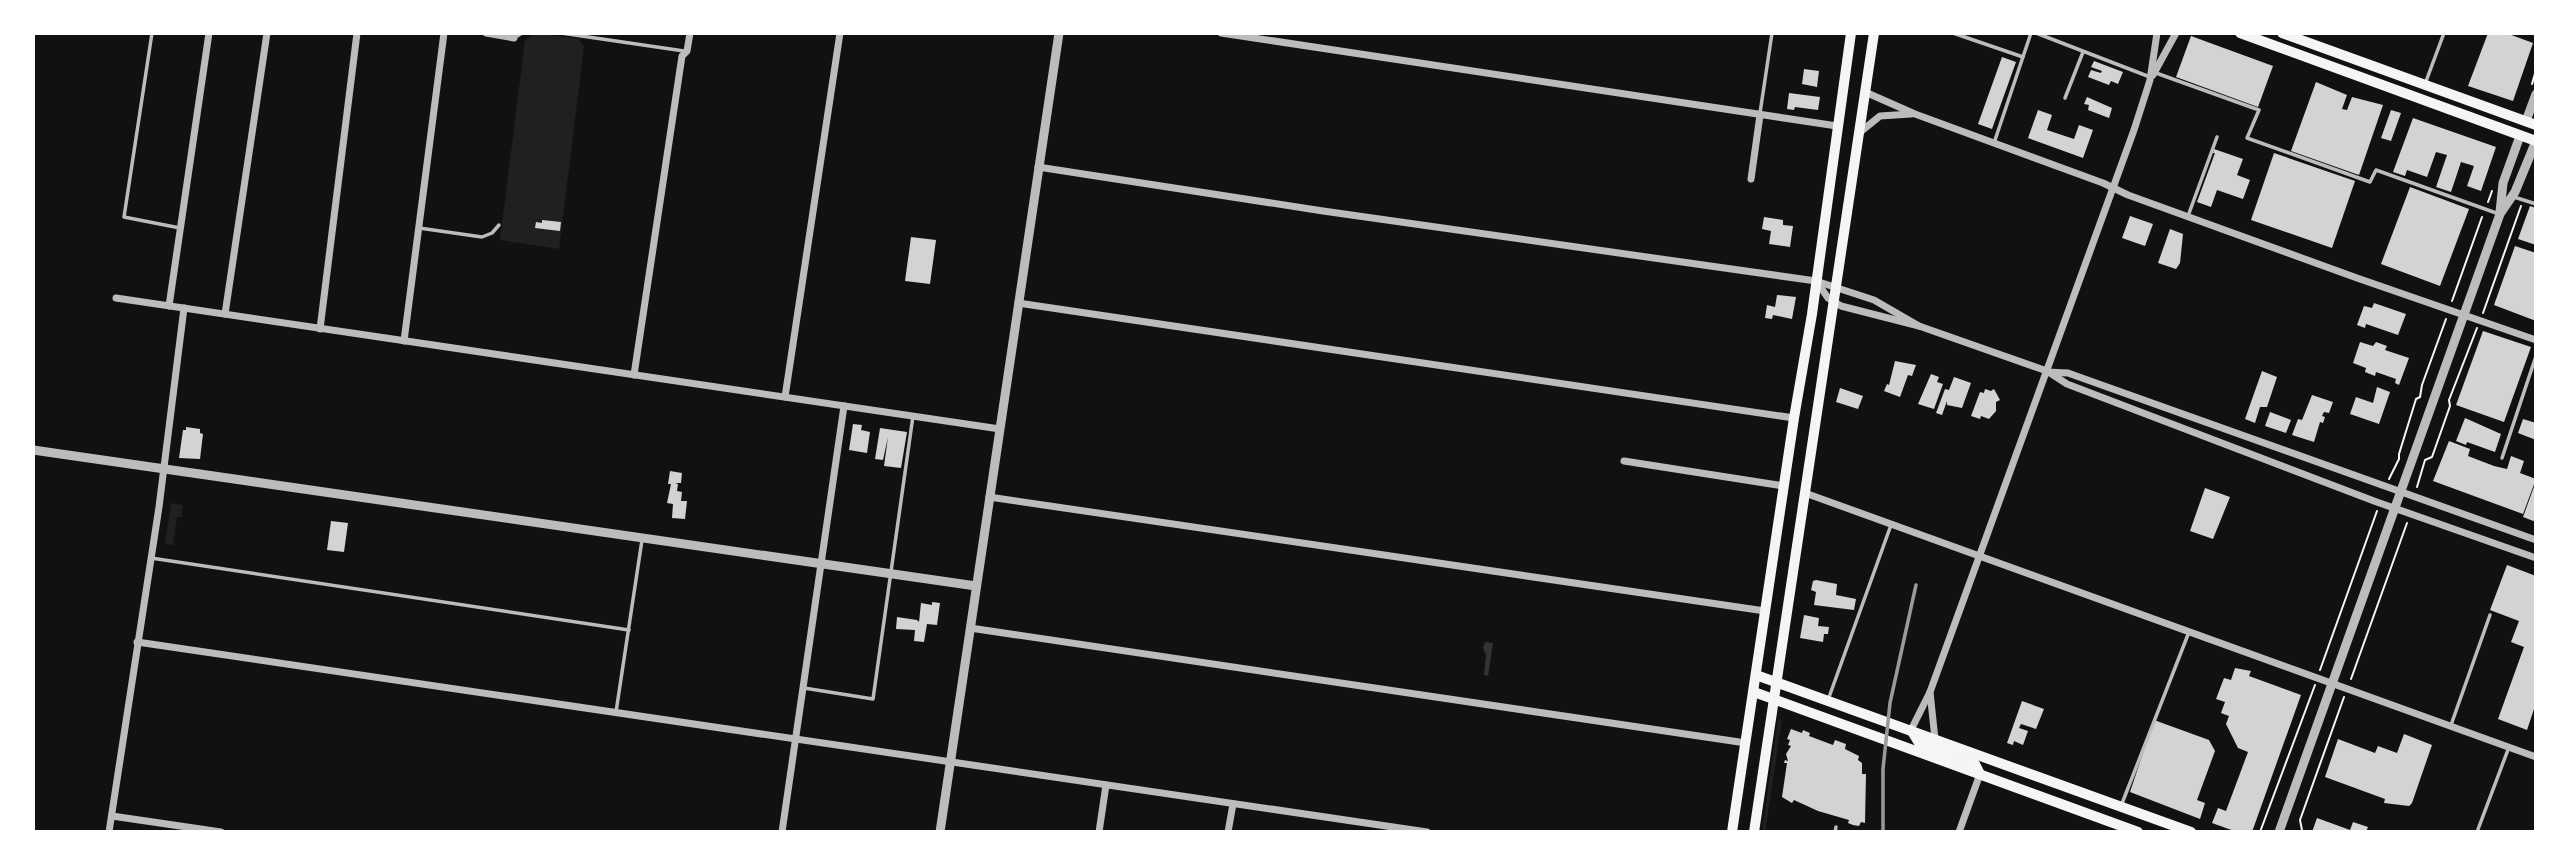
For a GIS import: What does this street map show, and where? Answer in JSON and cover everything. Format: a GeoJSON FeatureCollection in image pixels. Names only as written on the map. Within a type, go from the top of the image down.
{"type":"FeatureCollection","features":[{"type":"Feature","properties":{"kind":"highway"},"geometry":{"type":"LineString","coordinates":[[1732,832],[1851,33]]}},
{"type":"Feature","properties":{"kind":"highway"},"geometry":{"type":"LineString","coordinates":[[1754,832],[1874,33]]}},
{"type":"Feature","properties":{"kind":"highway"},"geometry":{"type":"LineString","coordinates":[[1756,675],[2191,832]]}},
{"type":"Feature","properties":{"kind":"highway"},"geometry":{"type":"LineString","coordinates":[[1754,692],[2138,832]]}},
{"type":"Feature","properties":{"kind":"highway"},"geometry":{"type":"LineString","coordinates":[[1911,730],[1919,743],[1975,764],[1980,774]]}},
{"type":"Feature","properties":{"kind":"main road"},"geometry":{"type":"LineString","coordinates":[[2240,33],[2536,141]]}},
{"type":"Feature","properties":{"kind":"main road"},"geometry":{"type":"LineString","coordinates":[[2282,33],[2531,123],[2520,136]]}},
{"type":"Feature","properties":{"kind":"street"},"geometry":{"type":"LineString","coordinates":[[169,306],[209,33]]}},
{"type":"Feature","properties":{"kind":"street"},"geometry":{"type":"LineString","coordinates":[[225,314],[267,33]]}},
{"type":"Feature","properties":{"kind":"street"},"geometry":{"type":"LineString","coordinates":[[320,328],[357,33]]}},
{"type":"Feature","properties":{"kind":"street"},"geometry":{"type":"LineString","coordinates":[[404,341],[444,33]]}},
{"type":"Feature","properties":{"kind":"street"},"geometry":{"type":"LineString","coordinates":[[486,33],[518,35]]}},
{"type":"Feature","properties":{"kind":"street"},"geometry":{"type":"LineString","coordinates":[[634,375],[682,57],[687,51],[690,33]]}},
{"type":"Feature","properties":{"kind":"street"},"geometry":{"type":"LineString","coordinates":[[785,397],[840,33]]}},
{"type":"Feature","properties":{"kind":"street"},"geometry":{"type":"LineString","coordinates":[[940,832],[1059,33]]}},
{"type":"Feature","properties":{"kind":"street"},"geometry":{"type":"LineString","coordinates":[[1221,33],[1837,126]]}},
{"type":"Feature","properties":{"kind":"street"},"geometry":{"type":"LineString","coordinates":[[1911,730],[1930,692],[2113,187],[2151,76],[2157,33]]}},
{"type":"Feature","properties":{"kind":"street"},"geometry":{"type":"LineString","coordinates":[[2151,76],[2176,33]]}},
{"type":"Feature","properties":{"kind":"street"},"geometry":{"type":"LineString","coordinates":[[1865,92],[1915,114],[2188,216],[2536,340]]}},
{"type":"Feature","properties":{"kind":"street"},"geometry":{"type":"LineString","coordinates":[[2531,123],[2533,92]]}},
{"type":"Feature","properties":{"kind":"street"},"geometry":{"type":"LineString","coordinates":[[1858,134],[1880,116],[1915,114]]}},
{"type":"Feature","properties":{"kind":"street"},"geometry":{"type":"LineString","coordinates":[[1751,179],[1760,115]]}},
{"type":"Feature","properties":{"kind":"street"},"geometry":{"type":"LineString","coordinates":[[2500,214],[2497,189],[2520,136]]}},
{"type":"Feature","properties":{"kind":"street"},"geometry":{"type":"LineString","coordinates":[[2279,832],[2500,214],[2513,196],[2536,141]]}},
{"type":"Feature","properties":{"kind":"street"},"geometry":{"type":"LineString","coordinates":[[1038,167],[1349,215],[1816,281],[1883,304],[1919,326]]}},
{"type":"Feature","properties":{"kind":"street"},"geometry":{"type":"LineString","coordinates":[[1816,281],[1833,301],[1863,313],[1919,326],[2047,372],[2064,383],[2380,503],[2536,558]]}},
{"type":"Feature","properties":{"kind":"street"},"geometry":{"type":"LineString","coordinates":[[116,298],[1000,429]]}},
{"type":"Feature","properties":{"kind":"street"},"geometry":{"type":"LineString","coordinates":[[1018,303],[1794,418]]}},
{"type":"Feature","properties":{"kind":"street"},"geometry":{"type":"LineString","coordinates":[[109,832],[151,558],[184,309]]}},
{"type":"Feature","properties":{"kind":"street"},"geometry":{"type":"LineString","coordinates":[[2047,372],[2068,373],[2536,540]]}},
{"type":"Feature","properties":{"kind":"street"},"geometry":{"type":"LineString","coordinates":[[782,832],[844,406]]}},
{"type":"Feature","properties":{"kind":"street"},"geometry":{"type":"LineString","coordinates":[[33,450],[976,586]]}},
{"type":"Feature","properties":{"kind":"street"},"geometry":{"type":"LineString","coordinates":[[1624,461],[1784,485]]}},
{"type":"Feature","properties":{"kind":"street"},"geometry":{"type":"LineString","coordinates":[[1805,493],[2536,757]]}},
{"type":"Feature","properties":{"kind":"street"},"geometry":{"type":"LineString","coordinates":[[989,497],[1765,611]]}},
{"type":"Feature","properties":{"kind":"street"},"geometry":{"type":"LineString","coordinates":[[970,628],[1746,743]]}},
{"type":"Feature","properties":{"kind":"street"},"geometry":{"type":"LineString","coordinates":[[137,642],[1427,832]]}},
{"type":"Feature","properties":{"kind":"street"},"geometry":{"type":"LineString","coordinates":[[1930,692],[1935,739]]}},
{"type":"Feature","properties":{"kind":"street"},"geometry":{"type":"LineString","coordinates":[[1959,832],[1980,774]]}},
{"type":"Feature","properties":{"kind":"street"},"geometry":{"type":"LineString","coordinates":[[1099,832],[1105,785]]}},
{"type":"Feature","properties":{"kind":"street"},"geometry":{"type":"LineString","coordinates":[[1228,832],[1233,804]]}},
{"type":"Feature","properties":{"kind":"street"},"geometry":{"type":"LineString","coordinates":[[112,816],[221,832]]}},
{"type":"Feature","properties":{"kind":"lane"},"geometry":{"type":"LineString","coordinates":[[152,33],[124,217],[181,229]]}},
{"type":"Feature","properties":{"kind":"lane"},"geometry":{"type":"LineString","coordinates":[[561,33],[687,51]]}},
{"type":"Feature","properties":{"kind":"lane"},"geometry":{"type":"LineString","coordinates":[[1760,115],[1772,33]]}},
{"type":"Feature","properties":{"kind":"lane"},"geometry":{"type":"LineString","coordinates":[[1953,33],[2023,57]]}},
{"type":"Feature","properties":{"kind":"lane"},"geometry":{"type":"LineString","coordinates":[[1994,144],[2023,57],[2034,33],[2151,76],[2259,110],[2248,138],[2370,182],[2376,170],[2500,214]]}},
{"type":"Feature","properties":{"kind":"lane"},"geometry":{"type":"LineString","coordinates":[[2425,84],[2444,33]]}},
{"type":"Feature","properties":{"kind":"lane"},"geometry":{"type":"LineString","coordinates":[[2065,98],[2083,52]]}},
{"type":"Feature","properties":{"kind":"lane"},"geometry":{"type":"LineString","coordinates":[[2188,216],[2217,137]]}},
{"type":"Feature","properties":{"kind":"lane"},"geometry":{"type":"LineString","coordinates":[[2497,189],[2536,204]]}},
{"type":"Feature","properties":{"kind":"lane"},"geometry":{"type":"LineString","coordinates":[[419,228],[482,237],[492,233],[499,225]]}},
{"type":"Feature","properties":{"kind":"lane"},"geometry":{"type":"LineString","coordinates":[[2502,458],[2536,356]]}},
{"type":"Feature","properties":{"kind":"lane"},"geometry":{"type":"LineString","coordinates":[[803,688],[873,699],[913,416]]}},
{"type":"Feature","properties":{"kind":"lane"},"geometry":{"type":"LineString","coordinates":[[1828,701],[1891,524]]}},
{"type":"Feature","properties":{"kind":"lane"},"geometry":{"type":"LineString","coordinates":[[616,714],[642,538]]}},
{"type":"Feature","properties":{"kind":"lane"},"geometry":{"type":"LineString","coordinates":[[151,558],[629,630]]}},
{"type":"Feature","properties":{"kind":"lane"},"geometry":{"type":"LineString","coordinates":[[2450,726],[2490,615]]}},
{"type":"Feature","properties":{"kind":"lane"},"geometry":{"type":"LineString","coordinates":[[2121,806],[2189,632]]}},
{"type":"Feature","properties":{"kind":"lane"},"geometry":{"type":"LineString","coordinates":[[2477,832],[2509,747]]}},
{"type":"Feature","properties":{"kind":"path"},"geometry":{"type":"LineString","coordinates":[[2533,92],[2536,70]]}},
{"type":"Feature","properties":{"kind":"path"},"geometry":{"type":"LineString","coordinates":[[2386,486],[2399,459],[2416,399],[2420,397],[2485,209],[2497,189]]}},
{"type":"Feature","properties":{"kind":"path"},"geometry":{"type":"LineString","coordinates":[[2414,496],[2425,460],[2432,457],[2450,406],[2449,401],[2523,200]]}},
{"type":"Feature","properties":{"kind":"path"},"geometry":{"type":"LineString","coordinates":[[2260,832],[2380,503]]}},
{"type":"Feature","properties":{"kind":"path"},"geometry":{"type":"LineString","coordinates":[[2302,830],[2300,820],[2410,513]]}},
{"type":"Feature","properties":{"kind":"shaded area"},"geometry":{"type":"Polygon","coordinates":[[[535,33],[579,39],[584,46],[559,249],[500,240],[525,41],[535,33]]]}},
{"type":"Feature","properties":{"kind":"shaded area"},"geometry":{"type":"Polygon","coordinates":[[[171,503],[183,505],[182,517],[177,517],[173,545],[165,544],[171,503]]]}},
{"type":"Feature","properties":{"kind":"shaded area"},"geometry":{"type":"Polygon","coordinates":[[[1485,642],[1493,643],[1488,676],[1484,675],[1485,642]]]}},
{"type":"Feature","properties":{"kind":"shaded area"},"geometry":{"type":"Polygon","coordinates":[[[1778,719],[1782,720],[1765,832],[1762,832],[1778,719]]]}},
{"type":"Feature","properties":{"kind":"building"},"geometry":{"type":"Polygon","coordinates":[[[2488,33],[2506,33],[2533,43],[2513,101],[2468,86],[2488,33]]]}},
{"type":"Feature","properties":{"kind":"building"},"geometry":{"type":"Polygon","coordinates":[[[2191,36],[2273,66],[2258,107],[2176,77],[2191,36]]]}},
{"type":"Feature","properties":{"kind":"building"},"geometry":{"type":"Polygon","coordinates":[[[2002,57],[2016,62],[1992,129],[1978,124],[2002,57]]]}},
{"type":"Feature","properties":{"kind":"building"},"geometry":{"type":"Polygon","coordinates":[[[2094,61],[2123,72],[2118,84],[2111,81],[2109,85],[2088,77],[2091,70],[2102,71],[2091,67],[2094,61]]]}},
{"type":"Feature","properties":{"kind":"building"},"geometry":{"type":"Polygon","coordinates":[[[1804,69],[1819,71],[1817,87],[1802,84],[1804,69]]]}},
{"type":"Feature","properties":{"kind":"building"},"geometry":{"type":"Polygon","coordinates":[[[2316,82],[2347,95],[2342,109],[2347,110],[2352,97],[2383,105],[2359,175],[2291,151],[2316,82]]]}},
{"type":"Feature","properties":{"kind":"building"},"geometry":{"type":"Polygon","coordinates":[[[1789,93],[1820,97],[1818,110],[1795,107],[1794,110],[1787,109],[1789,93]]]}},
{"type":"Feature","properties":{"kind":"building"},"geometry":{"type":"Polygon","coordinates":[[[2087,97],[2112,108],[2109,118],[2088,110],[2089,105],[2084,104],[2087,97]]]}},
{"type":"Feature","properties":{"kind":"building"},"geometry":{"type":"Polygon","coordinates":[[[2038,110],[2052,115],[2047,130],[2074,139],[2079,125],[2093,130],[2083,158],[2028,138],[2038,110]]]}},
{"type":"Feature","properties":{"kind":"building"},"geometry":{"type":"Polygon","coordinates":[[[2391,110],[2401,113],[2391,141],[2381,138],[2391,110]]]}},
{"type":"Feature","properties":{"kind":"building"},"geometry":{"type":"Polygon","coordinates":[[[2413,118],[2496,147],[2481,191],[2467,186],[2474,166],[2461,162],[2451,192],[2436,187],[2447,155],[2436,152],[2427,177],[2407,170],[2405,176],[2393,172],[2413,118]]]}},
{"type":"Feature","properties":{"kind":"building"},"geometry":{"type":"Polygon","coordinates":[[[2214,149],[2243,159],[2237,175],[2250,180],[2243,199],[2217,190],[2211,207],[2197,202],[2215,153],[2214,149]]]}},
{"type":"Feature","properties":{"kind":"building"},"geometry":{"type":"Polygon","coordinates":[[[2274,153],[2355,181],[2332,248],[2251,220],[2274,153]]]}},
{"type":"Feature","properties":{"kind":"building"},"geometry":{"type":"Polygon","coordinates":[[[2410,187],[2469,209],[2440,286],[2381,264],[2410,187]]]}},
{"type":"Feature","properties":{"kind":"building"},"geometry":{"type":"Polygon","coordinates":[[[2530,206],[2536,208],[2536,245],[2518,239],[2530,206]]]}},
{"type":"Feature","properties":{"kind":"building"},"geometry":{"type":"Polygon","coordinates":[[[2130,216],[2153,224],[2145,246],[2122,238],[2130,216]]]}},
{"type":"Feature","properties":{"kind":"building"},"geometry":{"type":"Polygon","coordinates":[[[1764,217],[1783,220],[1783,225],[1793,226],[1790,247],[1769,244],[1771,231],[1762,229],[1764,217]]]}},
{"type":"Feature","properties":{"kind":"building"},"geometry":{"type":"Polygon","coordinates":[[[542,220],[561,222],[560,231],[535,228],[536,222],[542,223],[542,220]]]}},
{"type":"Feature","properties":{"kind":"building"},"geometry":{"type":"Polygon","coordinates":[[[2170,229],[2183,234],[2180,263],[2176,269],[2158,263],[2170,229]]]}},
{"type":"Feature","properties":{"kind":"building"},"geometry":{"type":"Polygon","coordinates":[[[911,237],[936,240],[930,284],[905,281],[911,237]]]}},
{"type":"Feature","properties":{"kind":"building"},"geometry":{"type":"Polygon","coordinates":[[[2515,246],[2536,253],[2536,321],[2494,305],[2515,246]]]}},
{"type":"Feature","properties":{"kind":"building"},"geometry":{"type":"Polygon","coordinates":[[[1777,295],[1796,297],[1792,319],[1773,315],[1772,319],[1765,318],[1767,305],[1775,307],[1777,295]]]}},
{"type":"Feature","properties":{"kind":"building"},"geometry":{"type":"Polygon","coordinates":[[[2374,303],[2406,314],[2398,335],[2366,324],[2365,328],[2357,325],[2364,306],[2372,308],[2374,303]]]}},
{"type":"Feature","properties":{"kind":"building"},"geometry":{"type":"Polygon","coordinates":[[[2483,331],[2531,347],[2504,422],[2456,405],[2483,331]]]}},
{"type":"Feature","properties":{"kind":"building"},"geometry":{"type":"Polygon","coordinates":[[[2360,342],[2373,346],[2376,342],[2387,346],[2385,350],[2409,358],[2399,385],[2395,383],[2396,379],[2376,372],[2375,376],[2365,372],[2366,368],[2353,363],[2360,342]]]}},
{"type":"Feature","properties":{"kind":"building"},"geometry":{"type":"Polygon","coordinates":[[[1895,361],[1916,365],[1912,376],[1908,375],[1900,397],[1884,391],[1887,384],[1889,385],[1895,361]]]}},
{"type":"Feature","properties":{"kind":"building"},"geometry":{"type":"Polygon","coordinates":[[[2262,371],[2277,377],[2267,407],[2260,407],[2255,423],[2245,419],[2262,371]]]}},
{"type":"Feature","properties":{"kind":"building"},"geometry":{"type":"Polygon","coordinates":[[[1931,374],[1939,377],[1937,382],[1943,384],[1934,409],[1918,404],[1931,374]]]}},
{"type":"Feature","properties":{"kind":"building"},"geometry":{"type":"Polygon","coordinates":[[[1954,377],[1971,383],[1962,408],[1947,405],[1947,401],[1942,415],[1936,413],[1945,389],[1949,390],[1954,377]]]}},
{"type":"Feature","properties":{"kind":"building"},"geometry":{"type":"Polygon","coordinates":[[[2377,387],[2390,392],[2379,424],[2350,414],[2356,397],[2373,403],[2377,387]]]}},
{"type":"Feature","properties":{"kind":"building"},"geometry":{"type":"Polygon","coordinates":[[[1840,388],[1863,396],[1858,409],[1836,402],[1840,388]]]}},
{"type":"Feature","properties":{"kind":"building"},"geometry":{"type":"Polygon","coordinates":[[[1985,389],[1994,389],[2000,400],[1996,402],[1996,411],[1989,419],[1971,416],[1980,392],[1984,393],[1985,389]]]}},
{"type":"Feature","properties":{"kind":"building"},"geometry":{"type":"Polygon","coordinates":[[[2312,395],[2333,402],[2329,413],[2324,412],[2322,416],[2325,417],[2323,423],[2320,422],[2314,442],[2292,435],[2298,419],[2302,420],[2312,395]]]}},
{"type":"Feature","properties":{"kind":"building"},"geometry":{"type":"Polygon","coordinates":[[[2270,412],[2291,420],[2286,433],[2265,426],[2270,412]]]}},
{"type":"Feature","properties":{"kind":"building"},"geometry":{"type":"Polygon","coordinates":[[[2465,418],[2501,434],[2495,452],[2456,441],[2465,418]]]}},
{"type":"Feature","properties":{"kind":"building"},"geometry":{"type":"Polygon","coordinates":[[[2523,419],[2536,423],[2536,440],[2518,433],[2523,419]]]}},
{"type":"Feature","properties":{"kind":"building"},"geometry":{"type":"Polygon","coordinates":[[[853,424],[862,425],[861,430],[870,432],[867,453],[849,450],[853,424]]]}},
{"type":"Feature","properties":{"kind":"building"},"geometry":{"type":"Polygon","coordinates":[[[186,427],[200,429],[203,434],[200,459],[179,458],[183,430],[186,430],[186,427]]]}},
{"type":"Feature","properties":{"kind":"building"},"geometry":{"type":"Polygon","coordinates":[[[880,428],[907,432],[901,468],[884,466],[888,437],[883,460],[875,459],[880,428]]]}},
{"type":"Feature","properties":{"kind":"building"},"geometry":{"type":"Polygon","coordinates":[[[2449,441],[2470,449],[2468,456],[2494,466],[2507,469],[2511,456],[2524,461],[2520,473],[2536,479],[2523,514],[2433,481],[2449,441]]]}},
{"type":"Feature","properties":{"kind":"building"},"geometry":{"type":"Polygon","coordinates":[[[670,471],[682,473],[681,483],[675,483],[678,484],[677,491],[682,492],[681,501],[687,501],[685,519],[672,518],[673,504],[667,503],[671,484],[668,484],[670,471]]]}},
{"type":"Feature","properties":{"kind":"building"},"geometry":{"type":"Polygon","coordinates":[[[2536,484],[2536,522],[2523,517],[2536,484]]]}},
{"type":"Feature","properties":{"kind":"building"},"geometry":{"type":"Polygon","coordinates":[[[2205,488],[2230,497],[2213,539],[2190,531],[2205,488]]]}},
{"type":"Feature","properties":{"kind":"building"},"geometry":{"type":"Polygon","coordinates":[[[331,521],[348,523],[344,552],[327,550],[331,521]]]}},
{"type":"Feature","properties":{"kind":"building"},"geometry":{"type":"Polygon","coordinates":[[[2507,565],[2536,576],[2536,703],[2527,730],[2498,719],[2524,647],[2511,642],[2519,621],[2490,610],[2507,565]]]}},
{"type":"Feature","properties":{"kind":"building"},"geometry":{"type":"Polygon","coordinates":[[[1813,581],[1837,584],[1836,595],[1856,599],[1854,610],[1814,605],[1816,592],[1811,590],[1813,581]]]}},
{"type":"Feature","properties":{"kind":"building"},"geometry":{"type":"Polygon","coordinates":[[[932,602],[940,603],[937,625],[927,624],[924,642],[914,641],[915,630],[896,629],[897,617],[919,622],[921,603],[932,605],[932,602]]]}},
{"type":"Feature","properties":{"kind":"building"},"geometry":{"type":"Polygon","coordinates":[[[1804,615],[1819,618],[1818,626],[1829,627],[1823,642],[1800,638],[1804,615]]]}},
{"type":"Feature","properties":{"kind":"building"},"geometry":{"type":"Polygon","coordinates":[[[2235,668],[2251,671],[2249,676],[2301,695],[2252,832],[2237,832],[2212,823],[2218,808],[2226,811],[2248,752],[2238,748],[2226,724],[2229,716],[2221,713],[2225,702],[2216,699],[2224,678],[2231,680],[2235,668]]]}},
{"type":"Feature","properties":{"kind":"building"},"geometry":{"type":"Polygon","coordinates":[[[2022,701],[2044,709],[2036,729],[2021,724],[2019,728],[2028,731],[2023,745],[2014,741],[2013,745],[2007,743],[2022,701]]]}},
{"type":"Feature","properties":{"kind":"building"},"geometry":{"type":"Polygon","coordinates":[[[2154,720],[2209,740],[2215,751],[2197,800],[2205,803],[2200,819],[2130,792],[2154,720]]]}},
{"type":"Feature","properties":{"kind":"building"},"geometry":{"type":"Polygon","coordinates":[[[1791,729],[1802,733],[1803,730],[1810,733],[1809,736],[1833,745],[1835,740],[1846,744],[1845,749],[1859,756],[1862,774],[1866,774],[1865,823],[1853,825],[1848,823],[1849,820],[1818,811],[1794,800],[1792,803],[1782,797],[1787,763],[1784,763],[1785,760],[1788,761],[1786,754],[1791,746],[1788,745],[1790,740],[1787,739],[1791,729]]]}},
{"type":"Feature","properties":{"kind":"building"},"geometry":{"type":"Polygon","coordinates":[[[2404,734],[2432,745],[2409,806],[2384,803],[2385,799],[2325,777],[2338,739],[2375,753],[2378,746],[2397,753],[2404,734]]]}},
{"type":"Feature","properties":{"kind":"building"},"geometry":{"type":"Polygon","coordinates":[[[2317,818],[2350,830],[2353,822],[2368,827],[2366,832],[2312,832],[2317,818]]]}},
{"type":"Feature","properties":{"kind":"railway"},"geometry":{"type":"LineString","coordinates":[[1883,832],[1883,769],[1890,703],[1916,585]]}}]}
